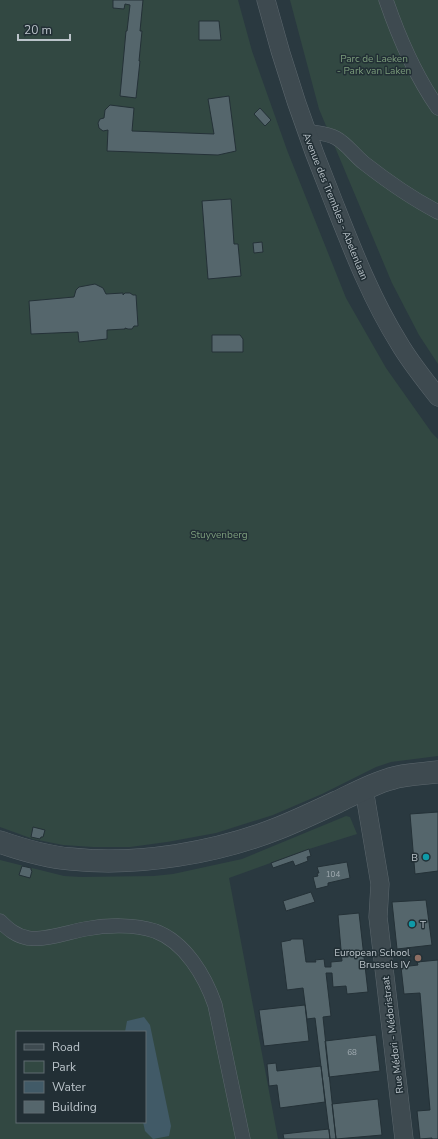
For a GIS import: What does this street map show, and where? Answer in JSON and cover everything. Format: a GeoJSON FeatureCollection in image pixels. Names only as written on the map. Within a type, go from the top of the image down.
{"type":"FeatureCollection","features":[{"type":"Feature","properties":{"kind":"street","name":"Avenue des Trembles - Abelenlaan"},"geometry":{"type":"LineString","coordinates":[[266,0],[289,80],[306,131],[353,250],[376,300],[399,343],[438,397]]}},
{"type":"Feature","properties":{"kind":"street"},"geometry":{"type":"LineString","coordinates":[[386,0],[410,62],[438,108]]}},
{"type":"Feature","properties":{"kind":"street"},"geometry":{"type":"LineString","coordinates":[[306,131],[325,134],[336,138],[362,161],[400,190],[438,212]]}},
{"type":"Feature","properties":{"kind":"street"},"geometry":{"type":"LineString","coordinates":[[0,842],[32,852],[70,859],[127,860],[171,856],[220,846],[259,835],[318,811],[391,778],[438,772]]}},
{"type":"Feature","properties":{"kind":"street","name":"Rue Médori - Médoristraat"},"geometry":{"type":"LineString","coordinates":[[364,789],[380,884],[378,917],[404,1139]]}},
{"type":"Feature","properties":{"kind":"street"},"geometry":{"type":"LineString","coordinates":[[0,921],[11,932],[29,939],[60,935],[86,929],[117,926],[146,929],[156,932],[177,945],[194,964],[212,994],[243,1139]]}},
{"type":"Feature","properties":{"kind":"green space","name":"Stuyvenberg"},"geometry":{"type":"Polygon","coordinates":[[[0,0],[238,0],[252,51],[287,150],[346,298],[386,368],[432,433],[438,439],[438,756],[391,762],[376,767],[322,794],[273,815],[216,833],[167,842],[130,847],[63,845],[33,839],[0,827],[0,0]]]}},
{"type":"Feature","properties":{"kind":"green space","name":"Parc de Laeken - Park van Laken"},"geometry":{"type":"Polygon","coordinates":[[[290,0],[438,0],[438,364],[419,335],[392,283],[319,109],[290,0]]]}},
{"type":"Feature","properties":{"kind":"green space"},"geometry":{"type":"Polygon","coordinates":[[[346,816],[350,817],[357,834],[309,849],[229,878],[278,1139],[0,1139],[0,860],[64,876],[154,876],[173,874],[242,859],[346,816]]]}},
{"type":"Feature","properties":{"kind":"water"},"geometry":{"type":"Polygon","coordinates":[[[144,1017],[150,1025],[171,1126],[169,1136],[153,1139],[145,1131],[143,1123],[146,1123],[146,1031],[125,1031],[127,1021],[144,1017]]]}},
{"type":"Feature","properties":{"kind":"building"},"geometry":{"type":"Polygon","coordinates":[[[113,0],[143,0],[140,31],[142,31],[140,61],[136,98],[120,96],[130,5],[125,4],[124,9],[113,8],[113,0]]]}},
{"type":"Feature","properties":{"kind":"building"},"geometry":{"type":"Polygon","coordinates":[[[199,21],[219,21],[221,40],[199,40],[199,21]]]}},
{"type":"Feature","properties":{"kind":"building"},"geometry":{"type":"Polygon","coordinates":[[[229,96],[236,151],[218,155],[107,151],[108,130],[103,131],[99,128],[98,123],[100,119],[104,118],[105,110],[110,105],[134,108],[132,131],[214,134],[208,99],[229,96]]]}},
{"type":"Feature","properties":{"kind":"building"},"geometry":{"type":"Polygon","coordinates":[[[260,108],[271,120],[265,126],[254,114],[260,108]]]}},
{"type":"Feature","properties":{"kind":"building"},"geometry":{"type":"Polygon","coordinates":[[[231,199],[234,244],[238,244],[241,276],[208,279],[202,201],[231,199]]]}},
{"type":"Feature","properties":{"kind":"building"},"geometry":{"type":"Polygon","coordinates":[[[262,242],[263,252],[254,253],[253,243],[262,242]]]}},
{"type":"Feature","properties":{"kind":"building"},"geometry":{"type":"Polygon","coordinates":[[[95,284],[103,288],[106,294],[123,293],[123,295],[125,293],[130,293],[136,295],[138,326],[134,326],[132,329],[125,328],[107,330],[107,339],[79,342],[78,332],[31,334],[29,301],[74,297],[76,290],[79,287],[95,284]]]}},
{"type":"Feature","properties":{"kind":"building"},"geometry":{"type":"Polygon","coordinates":[[[212,335],[240,335],[243,339],[243,352],[212,352],[212,335]]]}},
{"type":"Feature","properties":{"kind":"building","name":"B"},"geometry":{"type":"Polygon","coordinates":[[[438,812],[438,871],[415,874],[410,814],[438,812]]]}},
{"type":"Feature","properties":{"kind":"building"},"geometry":{"type":"Polygon","coordinates":[[[33,827],[45,830],[43,837],[40,839],[31,837],[33,827]]]}},
{"type":"Feature","properties":{"kind":"building"},"geometry":{"type":"Polygon","coordinates":[[[309,849],[311,856],[307,857],[308,861],[295,866],[293,861],[273,868],[271,863],[309,849]]]}},
{"type":"Feature","properties":{"kind":"building"},"geometry":{"type":"Polygon","coordinates":[[[347,862],[350,878],[328,883],[328,886],[316,889],[313,877],[318,876],[317,873],[319,873],[317,867],[347,862]]]}},
{"type":"Feature","properties":{"kind":"building"},"geometry":{"type":"Polygon","coordinates":[[[22,866],[31,868],[32,871],[30,878],[19,875],[22,866]]]}},
{"type":"Feature","properties":{"kind":"building"},"geometry":{"type":"Polygon","coordinates":[[[311,892],[315,902],[286,911],[283,901],[311,892]]]}},
{"type":"Feature","properties":{"kind":"building","name":"T"},"geometry":{"type":"Polygon","coordinates":[[[426,900],[432,945],[397,949],[392,902],[426,900]]]}},
{"type":"Feature","properties":{"kind":"building"},"geometry":{"type":"Polygon","coordinates":[[[359,913],[368,992],[347,994],[346,986],[333,987],[332,973],[326,973],[331,1016],[323,1017],[336,1139],[330,1139],[315,1018],[307,1019],[303,988],[287,990],[281,942],[291,939],[303,939],[306,962],[316,962],[315,960],[324,959],[325,967],[331,967],[331,962],[342,961],[338,915],[359,913]]]}},
{"type":"Feature","properties":{"kind":"building"},"geometry":{"type":"Polygon","coordinates":[[[438,960],[438,1139],[420,1139],[417,1111],[430,1110],[420,993],[404,994],[401,967],[418,965],[417,962],[438,960]]]}},
{"type":"Feature","properties":{"kind":"building"},"geometry":{"type":"Polygon","coordinates":[[[305,1005],[309,1041],[264,1046],[259,1010],[305,1005]]]}},
{"type":"Feature","properties":{"kind":"building"},"geometry":{"type":"Polygon","coordinates":[[[376,1035],[380,1071],[329,1077],[325,1041],[376,1035]]]}},
{"type":"Feature","properties":{"kind":"building"},"geometry":{"type":"Polygon","coordinates":[[[276,1063],[277,1071],[321,1066],[325,1102],[280,1108],[277,1085],[269,1086],[267,1064],[276,1063]]]}},
{"type":"Feature","properties":{"kind":"building"},"geometry":{"type":"Polygon","coordinates":[[[378,1099],[382,1135],[336,1139],[332,1104],[378,1099]]]}},
{"type":"Feature","properties":{"kind":"building"},"geometry":{"type":"Polygon","coordinates":[[[329,1129],[330,1139],[284,1139],[283,1134],[329,1129]]]}},
{"type":"Feature","properties":{"kind":"place","name":"B"},"geometry":{"type":"Point","coordinates":[426,857]}},
{"type":"Feature","properties":{"kind":"place","name":"T"},"geometry":{"type":"Point","coordinates":[412,924]}},
{"type":"Feature","properties":{"kind":"place","name":"European School Brussels IV"},"geometry":{"type":"Point","coordinates":[418,958]}}]}
